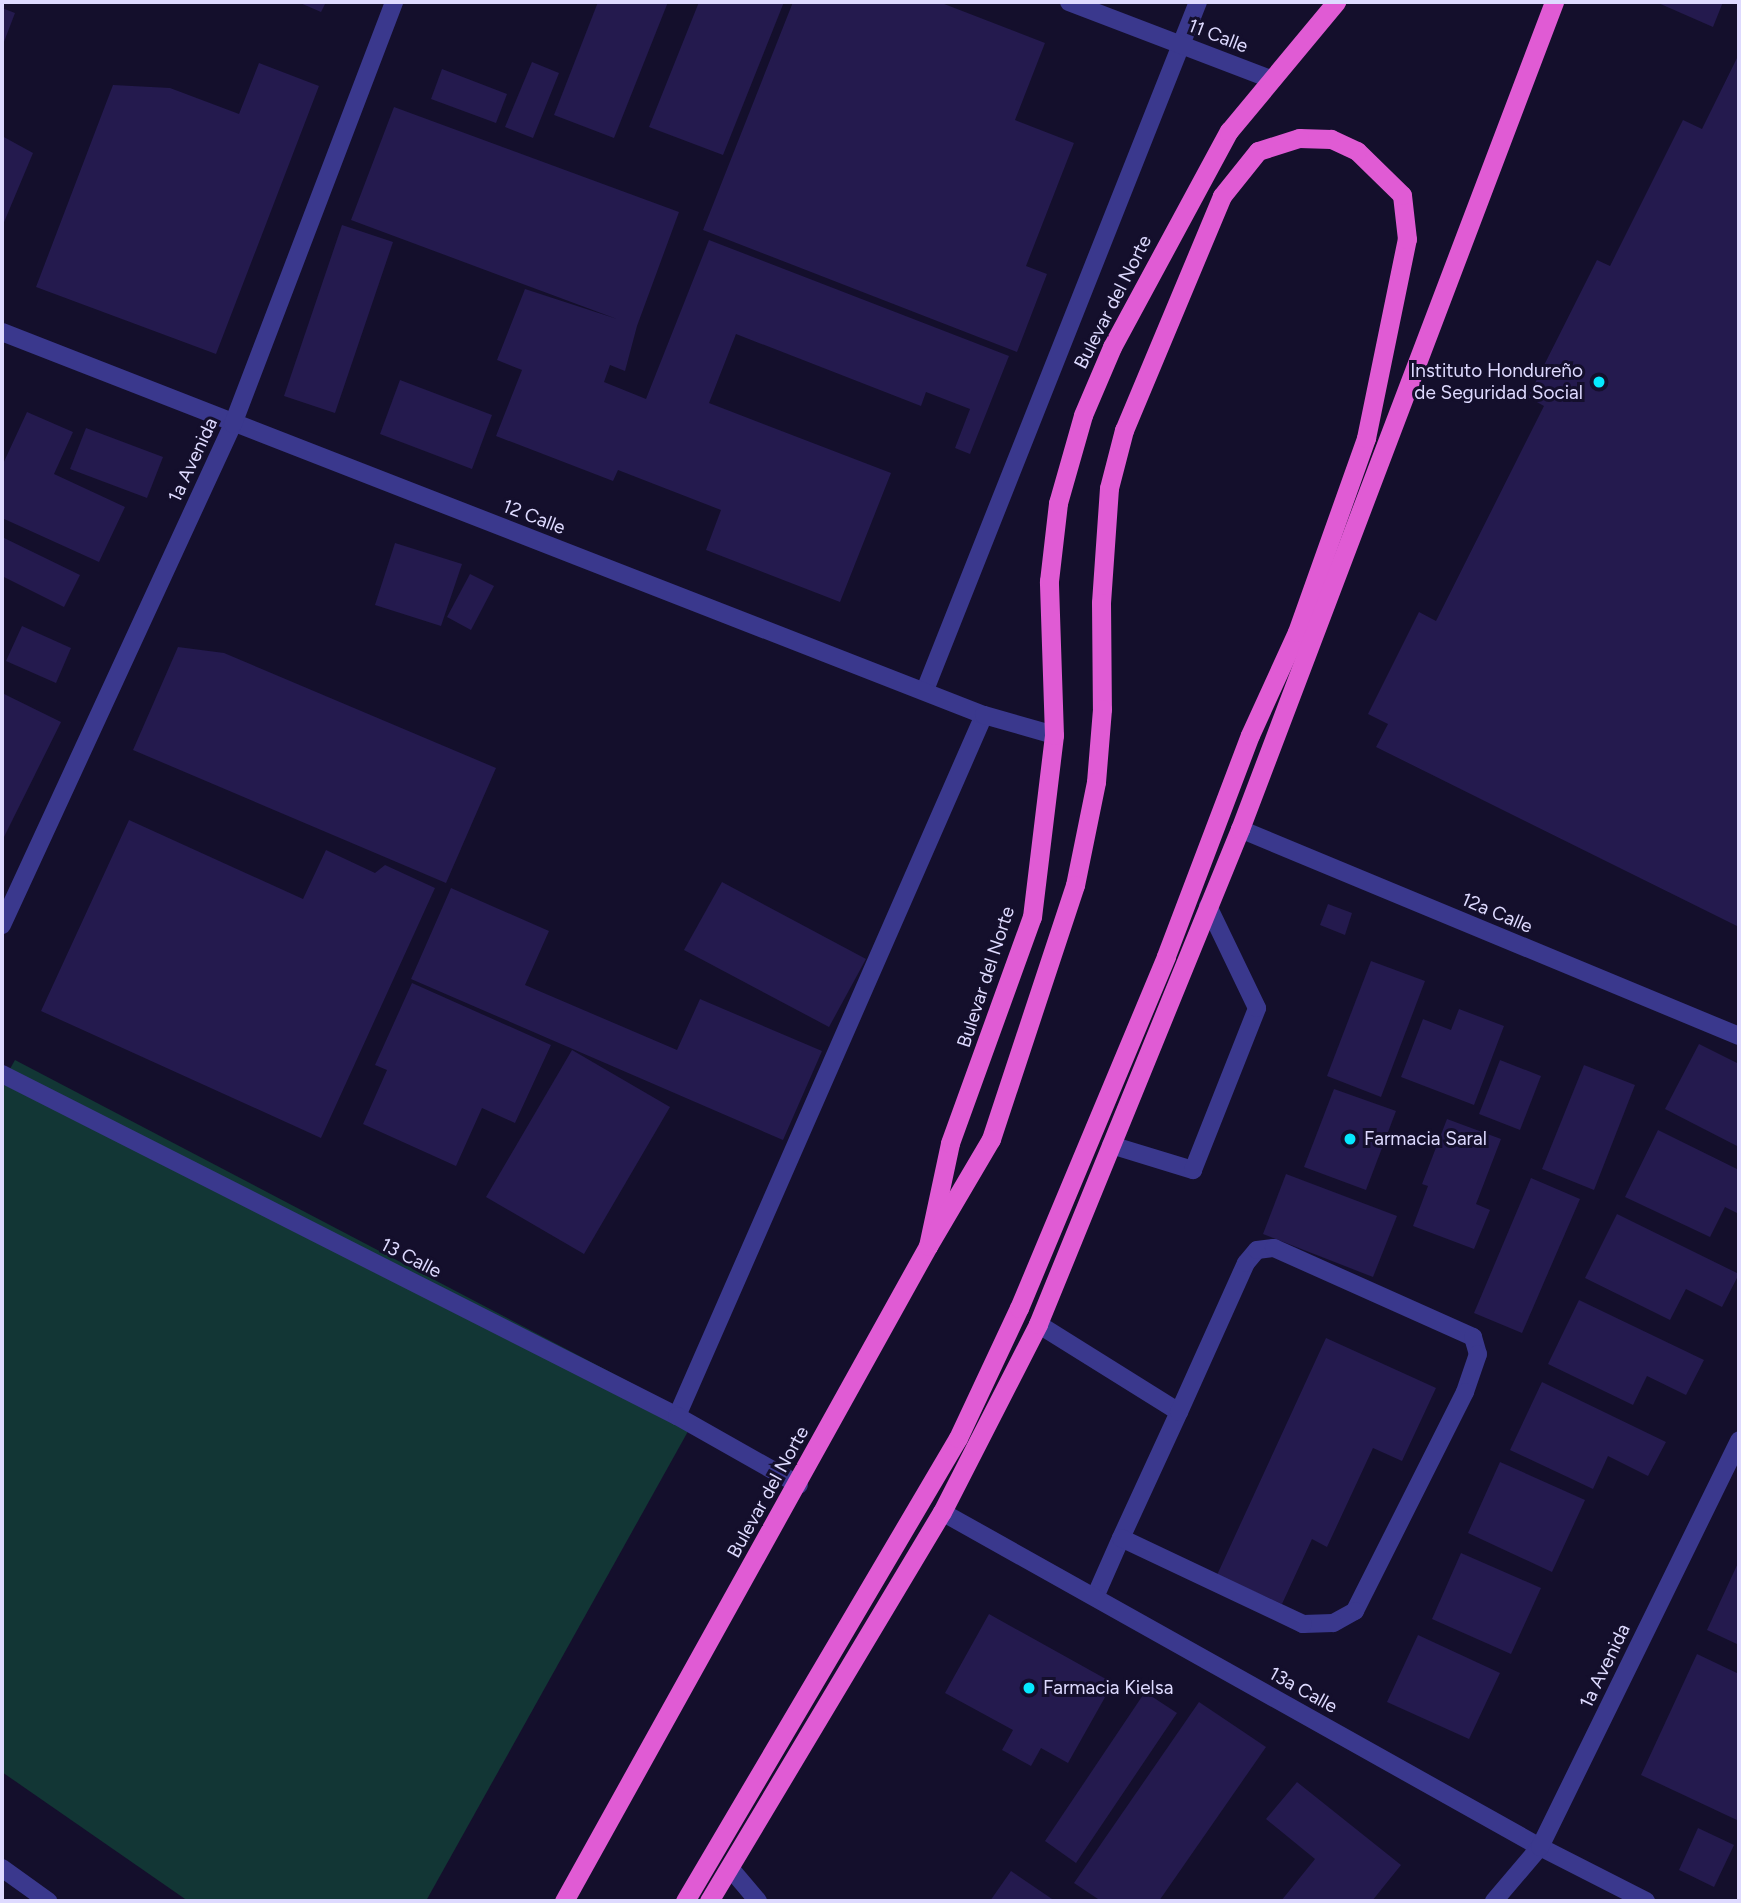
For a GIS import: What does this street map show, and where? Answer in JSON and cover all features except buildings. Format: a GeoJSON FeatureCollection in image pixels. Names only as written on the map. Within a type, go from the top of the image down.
{"type":"FeatureCollection","features":[{"type":"Feature","properties":{"kind":"highway","name":"Bulevar del Norte"},"geometry":{"type":"LineString","coordinates":[[564,1901],[799,1485],[928,1246],[950,1143],[1032,918],[1054,735],[1049,581],[1058,503],[1083,415],[1112,347],[1229,131],[1336,2]]}},
{"type":"Feature","properties":{"kind":"highway"},"geometry":{"type":"LineString","coordinates":[[709,1901],[942,1512],[1038,1324],[1240,829],[1554,2]]}},
{"type":"Feature","properties":{"kind":"highway"},"geometry":{"type":"LineString","coordinates":[[685,1901],[958,1438],[1019,1308],[1166,956],[1250,736],[1297,632],[1366,438],[1407,239],[1402,195],[1357,151],[1331,139],[1299,138],[1258,151],[1222,196],[1124,430],[1108,501],[1096,782],[1075,885],[991,1139],[928,1246]]}},
{"type":"Feature","properties":{"kind":"street","name":"1a Avenida"},"geometry":{"type":"LineString","coordinates":[[2,925],[233,424],[394,2]]}},
{"type":"Feature","properties":{"kind":"street","name":"11 Calle"},"geometry":{"type":"LineString","coordinates":[[1069,2],[1273,80]]}},
{"type":"Feature","properties":{"kind":"street"},"geometry":{"type":"LineString","coordinates":[[925,690],[1198,2]]}},
{"type":"Feature","properties":{"kind":"street","name":"12 Calle"},"geometry":{"type":"LineString","coordinates":[[2,332],[984,715],[1054,735]]}},
{"type":"Feature","properties":{"kind":"street"},"geometry":{"type":"LineString","coordinates":[[677,1416],[984,715]]}},
{"type":"Feature","properties":{"kind":"street","name":"12a Calle"},"geometry":{"type":"LineString","coordinates":[[1240,829],[1739,1036]]}},
{"type":"Feature","properties":{"kind":"street"},"geometry":{"type":"LineString","coordinates":[[1111,1145],[1193,1170],[1257,1008],[1208,906]]}},
{"type":"Feature","properties":{"kind":"street","name":"13 Calle"},"geometry":{"type":"LineString","coordinates":[[2,1074],[677,1416],[799,1485]]}},
{"type":"Feature","properties":{"kind":"street"},"geometry":{"type":"LineString","coordinates":[[1095,1597],[1121,1538],[1246,1263],[1257,1250],[1274,1248],[1473,1337],[1478,1354],[1465,1392],[1355,1611],[1333,1623],[1303,1624],[1121,1538]]}},
{"type":"Feature","properties":{"kind":"street"},"geometry":{"type":"LineString","coordinates":[[1038,1324],[1179,1412]]}},
{"type":"Feature","properties":{"kind":"street","name":"1a Avenida"},"geometry":{"type":"LineString","coordinates":[[1494,1901],[1540,1847],[1739,1440]]}},
{"type":"Feature","properties":{"kind":"street","name":"13a Calle"},"geometry":{"type":"LineString","coordinates":[[942,1512],[1540,1847],[1646,1901]]}},
{"type":"Feature","properties":{"kind":"street"},"geometry":{"type":"LineString","coordinates":[[2,1868],[48,1901]]}},
{"type":"Feature","properties":{"kind":"street"},"geometry":{"type":"LineString","coordinates":[[730,1868],[758,1901]]}},
{"type":"Feature","properties":{"kind":"green space"},"geometry":{"type":"Polygon","coordinates":[[[15,1060],[696,1417],[426,1901],[188,1901],[2,1772],[2,1083],[15,1060]]]}},
{"type":"Feature","properties":{"kind":"place","name":"Instituto Hondureño de Seguridad Social"},"geometry":{"type":"Point","coordinates":[1599,382]}},
{"type":"Feature","properties":{"kind":"place","name":"Farmacia Saral"},"geometry":{"type":"Point","coordinates":[1350,1139]}},
{"type":"Feature","properties":{"kind":"place","name":"Farmacia Kielsa"},"geometry":{"type":"Point","coordinates":[1029,1688]}}]}
